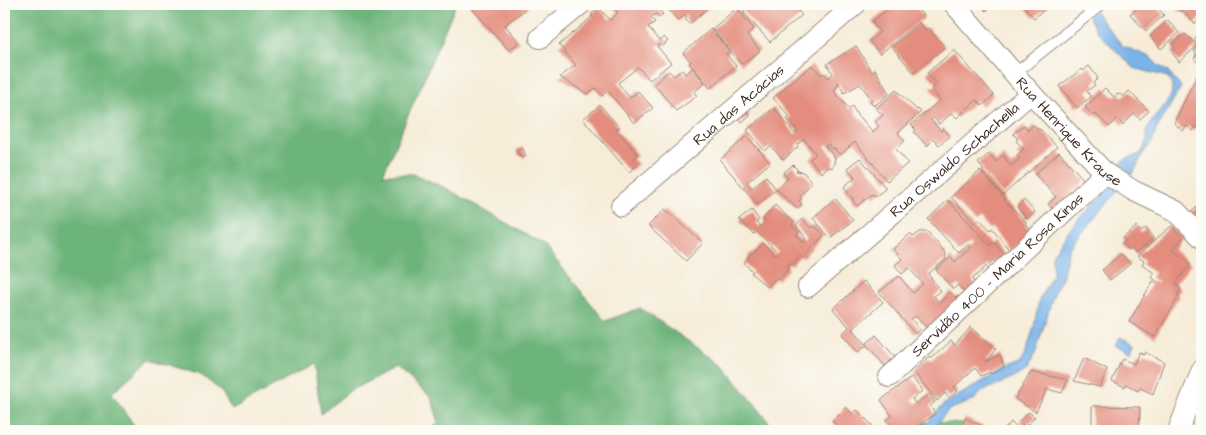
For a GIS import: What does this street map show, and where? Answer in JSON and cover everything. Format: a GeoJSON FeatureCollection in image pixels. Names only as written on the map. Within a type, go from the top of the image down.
{"type":"FeatureCollection","features":[{"type":"Feature","properties":{"kind":"street"},"geometry":{"type":"LineString","coordinates":[[540,38],[581,4]]}},
{"type":"Feature","properties":{"kind":"street","name":"Rua das Acácias"},"geometry":{"type":"LineString","coordinates":[[621,206],[856,4]]}},
{"type":"Feature","properties":{"kind":"street","name":"Rua Henrique Krause"},"geometry":{"type":"LineString","coordinates":[[954,4],[1014,74],[1105,173],[1134,191],[1176,211],[1202,238]]}},
{"type":"Feature","properties":{"kind":"street","name":"Rua Oswaldo Schachella"},"geometry":{"type":"LineString","coordinates":[[808,287],[1031,93]]}},
{"type":"Feature","properties":{"kind":"street","name":"Servidão 400 - Maria Rosa Kinas"},"geometry":{"type":"LineString","coordinates":[[889,377],[1105,173]]}},
{"type":"Feature","properties":{"kind":"street"},"geometry":{"type":"LineString","coordinates":[[1178,431],[1202,370]]}},
{"type":"Feature","properties":{"kind":"lane"},"geometry":{"type":"LineString","coordinates":[[1014,74],[1102,4]]}},
{"type":"Feature","properties":{"kind":"green space"},"geometry":{"type":"Polygon","coordinates":[[[4,4],[456,4],[383,174],[414,174],[448,189],[544,245],[605,321],[640,308],[723,365],[768,420],[771,431],[426,431],[439,423],[431,397],[396,368],[351,390],[321,414],[314,364],[232,410],[221,391],[201,375],[150,359],[112,393],[138,431],[4,431],[4,4]]]}},
{"type":"Feature","properties":{"kind":"green space"},"geometry":{"type":"Polygon","coordinates":[[[911,423],[965,424],[959,431],[896,431],[911,423]]]}},
{"type":"Feature","properties":{"kind":"water"},"geometry":{"type":"Polygon","coordinates":[[[1082,4],[1091,4],[1101,20],[1123,46],[1150,57],[1167,71],[1181,87],[1156,130],[1152,143],[1144,152],[1134,172],[1069,248],[1062,278],[1054,293],[1035,355],[1026,370],[1014,378],[983,391],[974,400],[949,410],[931,431],[920,431],[944,404],[1002,370],[1019,364],[1025,355],[1034,327],[1039,300],[1053,273],[1053,253],[1072,227],[1102,195],[1121,163],[1140,154],[1147,142],[1148,128],[1170,97],[1172,91],[1168,77],[1134,68],[1096,31],[1082,4]]]}},
{"type":"Feature","properties":{"kind":"water"},"geometry":{"type":"Polygon","coordinates":[[[1120,337],[1135,344],[1132,352],[1116,346],[1120,337]]]}},
{"type":"Feature","properties":{"kind":"building"},"geometry":{"type":"Polygon","coordinates":[[[468,4],[528,4],[529,6],[505,25],[519,42],[509,50],[468,4]]]}},
{"type":"Feature","properties":{"kind":"building"},"geometry":{"type":"Polygon","coordinates":[[[612,4],[650,4],[656,10],[658,8],[663,14],[659,18],[656,14],[651,17],[655,22],[648,27],[659,41],[664,37],[668,41],[662,47],[660,44],[657,46],[671,63],[650,80],[638,67],[618,83],[630,98],[638,91],[653,108],[634,123],[608,91],[602,96],[595,88],[587,94],[560,77],[576,65],[559,45],[593,16],[591,14],[599,8],[610,20],[618,13],[612,4]]]}},
{"type":"Feature","properties":{"kind":"building"},"geometry":{"type":"Polygon","coordinates":[[[664,4],[713,4],[689,24],[685,19],[687,17],[685,15],[678,21],[664,4]]]}},
{"type":"Feature","properties":{"kind":"building"},"geometry":{"type":"Polygon","coordinates":[[[753,4],[802,4],[796,9],[802,15],[770,42],[743,12],[753,4]]]}},
{"type":"Feature","properties":{"kind":"building"},"geometry":{"type":"Polygon","coordinates":[[[894,4],[914,4],[924,17],[880,54],[869,41],[880,32],[872,22],[894,4]]]}},
{"type":"Feature","properties":{"kind":"building"},"geometry":{"type":"Polygon","coordinates":[[[979,4],[995,4],[986,11],[979,4]]]}},
{"type":"Feature","properties":{"kind":"building"},"geometry":{"type":"Polygon","coordinates":[[[1022,4],[1051,4],[1034,18],[1022,4]]]}},
{"type":"Feature","properties":{"kind":"building"},"geometry":{"type":"Polygon","coordinates":[[[1142,4],[1145,6],[1147,4],[1154,4],[1164,15],[1146,31],[1130,14],[1142,4]]]}},
{"type":"Feature","properties":{"kind":"building"},"geometry":{"type":"Polygon","coordinates":[[[1173,4],[1193,4],[1202,15],[1202,18],[1195,24],[1182,10],[1180,12],[1173,4]]]}},
{"type":"Feature","properties":{"kind":"building"},"geometry":{"type":"Polygon","coordinates":[[[737,8],[754,29],[747,35],[760,51],[741,64],[712,29],[737,8]]]}},
{"type":"Feature","properties":{"kind":"building"},"geometry":{"type":"Polygon","coordinates":[[[1168,20],[1179,33],[1161,49],[1150,36],[1168,20]]]}},
{"type":"Feature","properties":{"kind":"building"},"geometry":{"type":"Polygon","coordinates":[[[919,23],[925,30],[928,28],[945,47],[914,73],[892,47],[919,23]]]}},
{"type":"Feature","properties":{"kind":"building"},"geometry":{"type":"Polygon","coordinates":[[[711,29],[729,51],[726,54],[736,66],[710,88],[683,53],[711,29]]]}},
{"type":"Feature","properties":{"kind":"building"},"geometry":{"type":"Polygon","coordinates":[[[1185,34],[1197,46],[1179,62],[1172,52],[1175,49],[1172,45],[1185,34]]]}},
{"type":"Feature","properties":{"kind":"building"},"geometry":{"type":"Polygon","coordinates":[[[1202,37],[1201,67],[1194,58],[1197,56],[1194,51],[1199,46],[1196,42],[1202,37]]]}},
{"type":"Feature","properties":{"kind":"building"},"geometry":{"type":"Polygon","coordinates":[[[856,46],[872,72],[875,69],[889,94],[874,106],[870,101],[872,100],[860,84],[844,93],[838,82],[834,91],[849,109],[852,106],[859,118],[873,132],[879,126],[875,122],[883,115],[876,109],[896,90],[918,109],[921,112],[898,133],[905,141],[896,149],[908,163],[887,181],[855,142],[840,155],[834,148],[832,150],[828,144],[825,146],[835,158],[833,167],[825,168],[821,173],[810,159],[816,154],[804,139],[783,160],[771,146],[765,151],[747,130],[774,108],[795,134],[798,132],[787,119],[790,117],[773,98],[812,65],[821,75],[824,73],[828,78],[833,74],[827,64],[856,46]]]}},
{"type":"Feature","properties":{"kind":"building"},"geometry":{"type":"Polygon","coordinates":[[[954,50],[994,95],[982,106],[977,100],[957,118],[952,113],[939,124],[933,117],[931,120],[941,131],[943,128],[950,136],[939,145],[934,139],[927,146],[914,132],[916,130],[911,125],[940,100],[931,89],[937,84],[927,73],[954,50]]]}},
{"type":"Feature","properties":{"kind":"building"},"geometry":{"type":"Polygon","coordinates":[[[1089,66],[1098,78],[1093,83],[1095,85],[1087,91],[1091,97],[1077,108],[1059,86],[1089,66]]]}},
{"type":"Feature","properties":{"kind":"building"},"geometry":{"type":"Polygon","coordinates":[[[1201,67],[1202,128],[1197,126],[1193,131],[1187,126],[1183,131],[1174,123],[1201,67]]]}},
{"type":"Feature","properties":{"kind":"building"},"geometry":{"type":"Polygon","coordinates":[[[693,68],[705,83],[694,92],[697,96],[676,111],[654,84],[669,71],[674,76],[682,70],[685,74],[693,68]]]}},
{"type":"Feature","properties":{"kind":"building"},"geometry":{"type":"Polygon","coordinates":[[[1105,88],[1114,97],[1120,94],[1123,97],[1129,91],[1149,111],[1140,119],[1134,114],[1123,125],[1117,119],[1109,127],[1096,114],[1094,116],[1085,107],[1105,88]]]}},
{"type":"Feature","properties":{"kind":"building"},"geometry":{"type":"Polygon","coordinates":[[[600,105],[619,127],[616,129],[638,155],[633,159],[638,164],[629,172],[583,119],[600,105]]]}},
{"type":"Feature","properties":{"kind":"building"},"geometry":{"type":"Polygon","coordinates":[[[746,111],[750,115],[742,122],[739,118],[746,111]]]}},
{"type":"Feature","properties":{"kind":"building"},"geometry":{"type":"Polygon","coordinates":[[[1024,125],[1028,130],[1034,125],[1040,129],[1057,147],[1003,195],[982,171],[984,170],[978,163],[989,154],[996,162],[1003,155],[1011,166],[1020,158],[1017,155],[1024,149],[1016,141],[1018,139],[1013,134],[1024,125]]]}},
{"type":"Feature","properties":{"kind":"building"},"geometry":{"type":"Polygon","coordinates":[[[747,136],[770,163],[747,182],[752,188],[766,176],[776,189],[758,205],[720,160],[747,136]]]}},
{"type":"Feature","properties":{"kind":"building"},"geometry":{"type":"Polygon","coordinates":[[[522,147],[526,156],[523,158],[521,155],[519,156],[516,150],[522,147]]]}},
{"type":"Feature","properties":{"kind":"building"},"geometry":{"type":"Polygon","coordinates":[[[1059,152],[1085,181],[1053,210],[1048,204],[1056,197],[1035,174],[1059,152]]]}},
{"type":"Feature","properties":{"kind":"building"},"geometry":{"type":"Polygon","coordinates":[[[860,158],[886,188],[875,197],[872,194],[857,206],[844,187],[855,177],[847,168],[860,158]]]}},
{"type":"Feature","properties":{"kind":"building"},"geometry":{"type":"Polygon","coordinates":[[[793,165],[798,170],[796,171],[803,172],[812,182],[800,196],[802,198],[799,201],[802,204],[797,209],[776,189],[788,178],[783,173],[793,165]]]}},
{"type":"Feature","properties":{"kind":"building"},"geometry":{"type":"Polygon","coordinates":[[[980,171],[1032,231],[1010,251],[992,228],[990,230],[980,219],[975,223],[951,197],[980,171]]]}},
{"type":"Feature","properties":{"kind":"building"},"geometry":{"type":"Polygon","coordinates":[[[835,198],[853,220],[830,238],[813,218],[835,198]]]}},
{"type":"Feature","properties":{"kind":"building"},"geometry":{"type":"Polygon","coordinates":[[[948,200],[990,245],[993,242],[1006,256],[998,263],[994,260],[972,279],[976,285],[966,295],[958,285],[953,289],[936,270],[951,257],[955,262],[971,247],[969,244],[959,253],[928,219],[948,200]]]}},
{"type":"Feature","properties":{"kind":"building"},"geometry":{"type":"Polygon","coordinates":[[[1024,200],[1035,212],[1027,219],[1017,207],[1024,200]]]}},
{"type":"Feature","properties":{"kind":"building"},"geometry":{"type":"Polygon","coordinates":[[[1202,203],[1202,223],[1191,212],[1202,203]]]}},
{"type":"Feature","properties":{"kind":"building"},"geometry":{"type":"Polygon","coordinates":[[[775,205],[794,223],[792,225],[799,233],[796,235],[804,242],[807,239],[796,226],[802,219],[811,228],[814,225],[824,235],[803,258],[800,256],[792,265],[789,263],[787,266],[789,268],[778,280],[776,278],[767,287],[751,273],[753,272],[744,263],[748,256],[763,243],[775,255],[778,252],[757,232],[754,234],[739,220],[752,210],[759,220],[756,222],[760,227],[765,222],[763,219],[775,205]]]}},
{"type":"Feature","properties":{"kind":"building"},"geometry":{"type":"Polygon","coordinates":[[[665,209],[703,243],[686,261],[648,226],[665,209]]]}},
{"type":"Feature","properties":{"kind":"building"},"geometry":{"type":"Polygon","coordinates":[[[1137,226],[1141,232],[1146,228],[1153,238],[1136,254],[1132,248],[1128,250],[1122,243],[1125,241],[1123,238],[1137,226]]]}},
{"type":"Feature","properties":{"kind":"building"},"geometry":{"type":"Polygon","coordinates":[[[1171,226],[1183,238],[1173,250],[1191,264],[1175,284],[1181,289],[1177,295],[1179,296],[1155,337],[1129,322],[1153,281],[1157,284],[1158,282],[1151,277],[1154,273],[1142,264],[1144,261],[1137,256],[1171,226]]]}},
{"type":"Feature","properties":{"kind":"building"},"geometry":{"type":"Polygon","coordinates":[[[920,232],[928,232],[946,254],[946,259],[928,274],[941,291],[934,296],[939,303],[951,292],[956,298],[958,296],[962,300],[929,330],[916,316],[911,319],[920,330],[915,334],[879,292],[899,276],[913,293],[923,284],[909,268],[902,274],[895,265],[902,259],[893,249],[910,234],[913,237],[920,232]]]}},
{"type":"Feature","properties":{"kind":"building"},"geometry":{"type":"Polygon","coordinates":[[[1121,254],[1130,264],[1110,280],[1102,270],[1121,254]]]}},
{"type":"Feature","properties":{"kind":"building"},"geometry":{"type":"Polygon","coordinates":[[[864,281],[883,302],[853,329],[866,344],[876,335],[895,357],[885,366],[867,345],[858,352],[842,334],[849,327],[833,309],[864,281]]]}},
{"type":"Feature","properties":{"kind":"building"},"geometry":{"type":"Polygon","coordinates":[[[971,327],[996,349],[985,362],[1000,355],[1004,367],[991,374],[990,372],[981,376],[975,368],[954,387],[958,391],[949,398],[945,393],[937,401],[914,372],[929,357],[931,359],[951,341],[955,345],[971,327]]]}},
{"type":"Feature","properties":{"kind":"building"},"geometry":{"type":"Polygon","coordinates":[[[1139,352],[1144,355],[1145,352],[1164,362],[1153,394],[1140,388],[1138,391],[1126,384],[1125,387],[1112,381],[1122,359],[1134,364],[1139,352]]]}},
{"type":"Feature","properties":{"kind":"building"},"geometry":{"type":"Polygon","coordinates":[[[1084,358],[1107,370],[1100,387],[1074,381],[1084,358]]]}},
{"type":"Feature","properties":{"kind":"building"},"geometry":{"type":"Polygon","coordinates":[[[1031,372],[1068,380],[1062,393],[1047,389],[1036,412],[1015,399],[1031,372]]]}},
{"type":"Feature","properties":{"kind":"building"},"geometry":{"type":"Polygon","coordinates":[[[912,377],[922,391],[912,399],[916,404],[929,394],[935,402],[930,406],[935,414],[911,431],[896,431],[887,420],[892,416],[881,400],[912,377]]]}},
{"type":"Feature","properties":{"kind":"building"},"geometry":{"type":"Polygon","coordinates":[[[1092,406],[1140,407],[1139,431],[1092,431],[1092,406]]]}},
{"type":"Feature","properties":{"kind":"building"},"geometry":{"type":"Polygon","coordinates":[[[846,407],[853,414],[857,410],[878,431],[836,431],[839,428],[832,421],[846,407]]]}},
{"type":"Feature","properties":{"kind":"building"},"geometry":{"type":"Polygon","coordinates":[[[1029,412],[1035,417],[1025,427],[1019,421],[1029,412]]]}},
{"type":"Feature","properties":{"kind":"building"},"geometry":{"type":"Polygon","coordinates":[[[965,418],[993,431],[961,431],[965,418]]]}},
{"type":"Feature","properties":{"kind":"building"},"geometry":{"type":"Polygon","coordinates":[[[1011,422],[1019,431],[1004,430],[1011,422]]]}}]}
